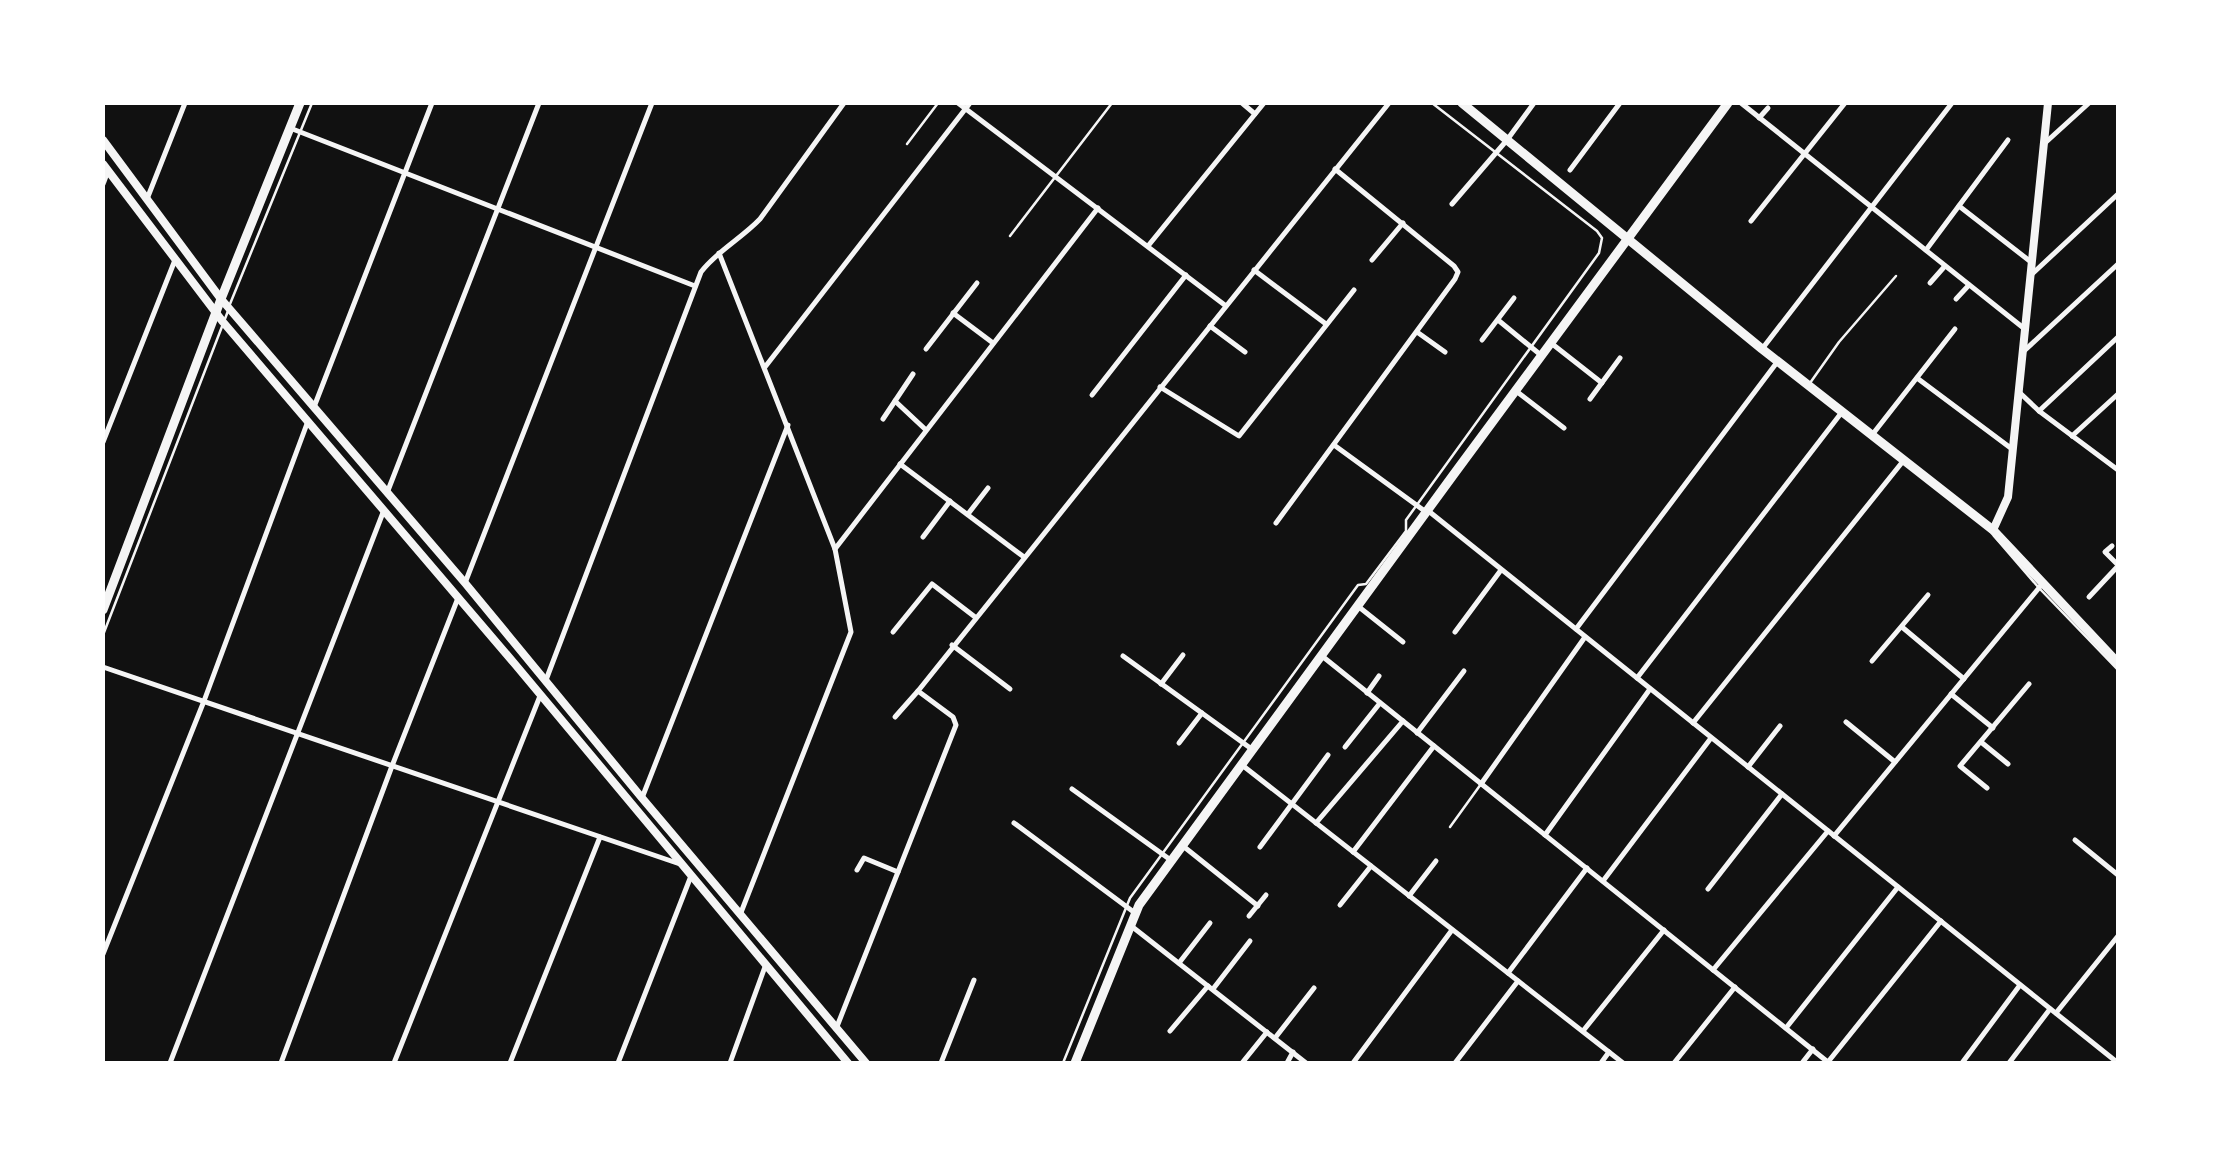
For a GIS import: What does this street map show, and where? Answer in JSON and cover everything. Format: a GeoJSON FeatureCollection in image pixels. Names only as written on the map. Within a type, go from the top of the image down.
{"type":"FeatureCollection","features":[{"type":"Feature","properties":{"kind":"main road"},"geometry":{"type":"LineString","coordinates":[[103,610],[221,299],[300,103]]}},
{"type":"Feature","properties":{"kind":"main road"},"geometry":{"type":"LineString","coordinates":[[1462,103],[1762,349],[1993,530],[2041,586],[2118,663]]}},
{"type":"Feature","properties":{"kind":"main road"},"geometry":{"type":"LineString","coordinates":[[1075,1063],[1135,914],[1409,538],[1417,532],[1460,468],[1728,103]]}},
{"type":"Feature","properties":{"kind":"main road"},"geometry":{"type":"LineString","coordinates":[[1993,530],[2008,498],[2048,103]]}},
{"type":"Feature","properties":{"kind":"main road"},"geometry":{"type":"LineString","coordinates":[[103,140],[221,299],[465,583],[866,1063]]}},
{"type":"Feature","properties":{"kind":"main road"},"geometry":{"type":"LineString","coordinates":[[106,167],[223,322],[384,509],[848,1063]]}},
{"type":"Feature","properties":{"kind":"main road"},"geometry":{"type":"LineString","coordinates":[[540,696],[546,680]]}},
{"type":"Feature","properties":{"kind":"street"},"geometry":{"type":"LineString","coordinates":[[147,199],[185,103]]}},
{"type":"Feature","properties":{"kind":"street"},"geometry":{"type":"LineString","coordinates":[[314,408],[432,103]]}},
{"type":"Feature","properties":{"kind":"street"},"geometry":{"type":"LineString","coordinates":[[387,493],[539,103]]}},
{"type":"Feature","properties":{"kind":"street"},"geometry":{"type":"LineString","coordinates":[[465,583],[652,103]]}},
{"type":"Feature","properties":{"kind":"street"},"geometry":{"type":"LineString","coordinates":[[546,680],[701,272],[709,261],[760,219],[844,103]]}},
{"type":"Feature","properties":{"kind":"street"},"geometry":{"type":"LineString","coordinates":[[958,103],[968,106],[1226,306]]}},
{"type":"Feature","properties":{"kind":"street"},"geometry":{"type":"LineString","coordinates":[[1242,103],[1255,114]]}},
{"type":"Feature","properties":{"kind":"street"},"geometry":{"type":"LineString","coordinates":[[1148,246],[1264,103]]}},
{"type":"Feature","properties":{"kind":"street"},"geometry":{"type":"LineString","coordinates":[[895,717],[1389,103]]}},
{"type":"Feature","properties":{"kind":"street"},"geometry":{"type":"LineString","coordinates":[[1452,204],[1534,103]]}},
{"type":"Feature","properties":{"kind":"street"},"geometry":{"type":"LineString","coordinates":[[1570,170],[1620,103]]}},
{"type":"Feature","properties":{"kind":"street"},"geometry":{"type":"LineString","coordinates":[[1741,103],[2026,330]]}},
{"type":"Feature","properties":{"kind":"street"},"geometry":{"type":"LineString","coordinates":[[1751,221],[1844,103]]}},
{"type":"Feature","properties":{"kind":"street"},"geometry":{"type":"LineString","coordinates":[[1762,349],[1952,103]]}},
{"type":"Feature","properties":{"kind":"street"},"geometry":{"type":"LineString","coordinates":[[2044,144],[2089,103]]}},
{"type":"Feature","properties":{"kind":"street"},"geometry":{"type":"LineString","coordinates":[[765,367],[968,106]]}},
{"type":"Feature","properties":{"kind":"street"},"geometry":{"type":"LineString","coordinates":[[1759,118],[1768,108]]}},
{"type":"Feature","properties":{"kind":"street"},"geometry":{"type":"LineString","coordinates":[[290,128],[695,286]]}},
{"type":"Feature","properties":{"kind":"street"},"geometry":{"type":"LineString","coordinates":[[1926,250],[2008,140]]}},
{"type":"Feature","properties":{"kind":"street"},"geometry":{"type":"LineString","coordinates":[[103,184],[106,167]]}},
{"type":"Feature","properties":{"kind":"street"},"geometry":{"type":"LineString","coordinates":[[1276,523],[1458,272],[1403,223],[1335,169]]}},
{"type":"Feature","properties":{"kind":"street"},"geometry":{"type":"LineString","coordinates":[[2031,275],[2118,194]]}},
{"type":"Feature","properties":{"kind":"street"},"geometry":{"type":"LineString","coordinates":[[1959,206],[2033,262]]}},
{"type":"Feature","properties":{"kind":"street"},"geometry":{"type":"LineString","coordinates":[[835,549],[1098,208]]}},
{"type":"Feature","properties":{"kind":"street"},"geometry":{"type":"LineString","coordinates":[[1372,260],[1403,223]]}},
{"type":"Feature","properties":{"kind":"street"},"geometry":{"type":"LineString","coordinates":[[719,253],[835,549],[851,632],[740,915]]}},
{"type":"Feature","properties":{"kind":"street"},"geometry":{"type":"LineString","coordinates":[[103,442],[175,260]]}},
{"type":"Feature","properties":{"kind":"street"},"geometry":{"type":"LineString","coordinates":[[2024,351],[2118,264]]}},
{"type":"Feature","properties":{"kind":"street"},"geometry":{"type":"LineString","coordinates":[[1930,283],[1945,266]]}},
{"type":"Feature","properties":{"kind":"street"},"geometry":{"type":"LineString","coordinates":[[1254,270],[1326,324]]}},
{"type":"Feature","properties":{"kind":"street"},"geometry":{"type":"LineString","coordinates":[[1092,395],[1186,275]]}},
{"type":"Feature","properties":{"kind":"street"},"geometry":{"type":"LineString","coordinates":[[926,349],[977,283]]}},
{"type":"Feature","properties":{"kind":"street"},"geometry":{"type":"LineString","coordinates":[[1956,299],[1969,285]]}},
{"type":"Feature","properties":{"kind":"street"},"geometry":{"type":"LineString","coordinates":[[1160,387],[1239,436],[1354,290]]}},
{"type":"Feature","properties":{"kind":"street"},"geometry":{"type":"LineString","coordinates":[[1482,340],[1514,298]]}},
{"type":"Feature","properties":{"kind":"street"},"geometry":{"type":"LineString","coordinates":[[953,313],[993,343]]}},
{"type":"Feature","properties":{"kind":"street"},"geometry":{"type":"LineString","coordinates":[[1498,320],[1542,356]]}},
{"type":"Feature","properties":{"kind":"street"},"geometry":{"type":"LineString","coordinates":[[1210,326],[1245,352]]}},
{"type":"Feature","properties":{"kind":"street"},"geometry":{"type":"LineString","coordinates":[[1872,435],[1955,329]]}},
{"type":"Feature","properties":{"kind":"street"},"geometry":{"type":"LineString","coordinates":[[1417,332],[1445,352]]}},
{"type":"Feature","properties":{"kind":"street"},"geometry":{"type":"LineString","coordinates":[[2039,411],[2118,337]]}},
{"type":"Feature","properties":{"kind":"street"},"geometry":{"type":"LineString","coordinates":[[1552,343],[1602,383]]}},
{"type":"Feature","properties":{"kind":"street"},"geometry":{"type":"LineString","coordinates":[[1590,399],[1620,358]]}},
{"type":"Feature","properties":{"kind":"street"},"geometry":{"type":"LineString","coordinates":[[1576,629],[1778,361]]}},
{"type":"Feature","properties":{"kind":"street"},"geometry":{"type":"LineString","coordinates":[[883,419],[914,374]]}},
{"type":"Feature","properties":{"kind":"street"},"geometry":{"type":"LineString","coordinates":[[1917,378],[2013,450]]}},
{"type":"Feature","properties":{"kind":"street"},"geometry":{"type":"LineString","coordinates":[[1516,391],[1564,428]]}},
{"type":"Feature","properties":{"kind":"street"},"geometry":{"type":"LineString","coordinates":[[2019,392],[2039,411],[2117,467]]}},
{"type":"Feature","properties":{"kind":"street"},"geometry":{"type":"LineString","coordinates":[[2072,436],[2118,394]]}},
{"type":"Feature","properties":{"kind":"street"},"geometry":{"type":"LineString","coordinates":[[895,401],[926,430]]}},
{"type":"Feature","properties":{"kind":"street"},"geometry":{"type":"LineString","coordinates":[[1637,678],[1842,412]]}},
{"type":"Feature","properties":{"kind":"street"},"geometry":{"type":"LineString","coordinates":[[103,954],[204,701],[309,421]]}},
{"type":"Feature","properties":{"kind":"street"},"geometry":{"type":"LineString","coordinates":[[642,798],[788,425]]}},
{"type":"Feature","properties":{"kind":"street"},"geometry":{"type":"LineString","coordinates":[[1334,445],[1428,513],[1576,629],[2118,1063]]}},
{"type":"Feature","properties":{"kind":"street"},"geometry":{"type":"LineString","coordinates":[[1693,723],[1904,460]]}},
{"type":"Feature","properties":{"kind":"street"},"geometry":{"type":"LineString","coordinates":[[900,464],[1024,556]]}},
{"type":"Feature","properties":{"kind":"street"},"geometry":{"type":"LineString","coordinates":[[968,514],[988,488]]}},
{"type":"Feature","properties":{"kind":"street"},"geometry":{"type":"LineString","coordinates":[[923,537],[950,501]]}},
{"type":"Feature","properties":{"kind":"street"},"geometry":{"type":"LineString","coordinates":[[170,1063],[384,509]]}},
{"type":"Feature","properties":{"kind":"street"},"geometry":{"type":"LineString","coordinates":[[2089,597],[2118,565],[2105,551],[2112,546]]}},
{"type":"Feature","properties":{"kind":"street"},"geometry":{"type":"LineString","coordinates":[[1455,632],[1501,570]]}},
{"type":"Feature","properties":{"kind":"street"},"geometry":{"type":"LineString","coordinates":[[893,632],[932,584],[975,617]]}},
{"type":"Feature","properties":{"kind":"street"},"geometry":{"type":"LineString","coordinates":[[1834,836],[2041,586]]}},
{"type":"Feature","properties":{"kind":"street"},"geometry":{"type":"LineString","coordinates":[[1872,662],[1928,595]]}},
{"type":"Feature","properties":{"kind":"street"},"geometry":{"type":"LineString","coordinates":[[281,1063],[458,598]]}},
{"type":"Feature","properties":{"kind":"street"},"geometry":{"type":"LineString","coordinates":[[1359,607],[1403,642]]}},
{"type":"Feature","properties":{"kind":"street"},"geometry":{"type":"LineString","coordinates":[[1902,628],[1964,679]]}},
{"type":"Feature","properties":{"kind":"street"},"geometry":{"type":"LineString","coordinates":[[1481,784],[1585,637]]}},
{"type":"Feature","properties":{"kind":"street"},"geometry":{"type":"LineString","coordinates":[[953,645],[1010,689]]}},
{"type":"Feature","properties":{"kind":"street"},"geometry":{"type":"LineString","coordinates":[[1161,684],[1183,655]]}},
{"type":"Feature","properties":{"kind":"street"},"geometry":{"type":"LineString","coordinates":[[1123,656],[1253,750]]}},
{"type":"Feature","properties":{"kind":"street"},"geometry":{"type":"LineString","coordinates":[[1322,656],[1829,1062],[1941,921]]}},
{"type":"Feature","properties":{"kind":"street"},"geometry":{"type":"LineString","coordinates":[[103,667],[681,865]]}},
{"type":"Feature","properties":{"kind":"street"},"geometry":{"type":"LineString","coordinates":[[1417,733],[1464,671]]}},
{"type":"Feature","properties":{"kind":"street"},"geometry":{"type":"LineString","coordinates":[[1367,692],[1379,676]]}},
{"type":"Feature","properties":{"kind":"street"},"geometry":{"type":"LineString","coordinates":[[1987,788],[1960,766],[2029,684]]}},
{"type":"Feature","properties":{"kind":"street"},"geometry":{"type":"LineString","coordinates":[[1545,835],[1650,689]]}},
{"type":"Feature","properties":{"kind":"street"},"geometry":{"type":"LineString","coordinates":[[836,1029],[955,730],[956,721],[953,717],[918,691]]}},
{"type":"Feature","properties":{"kind":"street"},"geometry":{"type":"LineString","coordinates":[[1951,694],[1993,728]]}},
{"type":"Feature","properties":{"kind":"street"},"geometry":{"type":"LineString","coordinates":[[394,1063],[540,696]]}},
{"type":"Feature","properties":{"kind":"street"},"geometry":{"type":"LineString","coordinates":[[1345,747],[1380,703]]}},
{"type":"Feature","properties":{"kind":"street"},"geometry":{"type":"LineString","coordinates":[[1179,743],[1202,713]]}},
{"type":"Feature","properties":{"kind":"street"},"geometry":{"type":"LineString","coordinates":[[1316,823],[1403,721]]}},
{"type":"Feature","properties":{"kind":"street"},"geometry":{"type":"LineString","coordinates":[[1846,722],[1895,762]]}},
{"type":"Feature","properties":{"kind":"street"},"geometry":{"type":"LineString","coordinates":[[1748,767],[1780,726]]}},
{"type":"Feature","properties":{"kind":"street"},"geometry":{"type":"LineString","coordinates":[[1603,881],[1711,738]]}},
{"type":"Feature","properties":{"kind":"street"},"geometry":{"type":"LineString","coordinates":[[1981,742],[2008,764]]}},
{"type":"Feature","properties":{"kind":"street"},"geometry":{"type":"LineString","coordinates":[[1353,852],[1434,746]]}},
{"type":"Feature","properties":{"kind":"street"},"geometry":{"type":"LineString","coordinates":[[1260,846],[1328,754]]}},
{"type":"Feature","properties":{"kind":"street"},"geometry":{"type":"LineString","coordinates":[[1242,765],[1623,1063]]}},
{"type":"Feature","properties":{"kind":"street"},"geometry":{"type":"LineString","coordinates":[[1072,789],[1172,861]]}},
{"type":"Feature","properties":{"kind":"street"},"geometry":{"type":"LineString","coordinates":[[1708,889],[1782,794]]}},
{"type":"Feature","properties":{"kind":"street"},"geometry":{"type":"LineString","coordinates":[[1014,822],[1135,914]]}},
{"type":"Feature","properties":{"kind":"street"},"geometry":{"type":"LineString","coordinates":[[1713,970],[1828,831]]}},
{"type":"Feature","properties":{"kind":"street"},"geometry":{"type":"LineString","coordinates":[[510,1063],[600,837]]}},
{"type":"Feature","properties":{"kind":"street"},"geometry":{"type":"LineString","coordinates":[[2076,840],[2118,875]]}},
{"type":"Feature","properties":{"kind":"street"},"geometry":{"type":"LineString","coordinates":[[1183,846],[1258,906]]}},
{"type":"Feature","properties":{"kind":"street"},"geometry":{"type":"LineString","coordinates":[[857,870],[863,858],[898,872]]}},
{"type":"Feature","properties":{"kind":"street"},"geometry":{"type":"LineString","coordinates":[[1409,896],[1436,862]]}},
{"type":"Feature","properties":{"kind":"street"},"geometry":{"type":"LineString","coordinates":[[1340,905],[1371,866]]}},
{"type":"Feature","properties":{"kind":"street"},"geometry":{"type":"LineString","coordinates":[[1508,973],[1587,868]]}},
{"type":"Feature","properties":{"kind":"street"},"geometry":{"type":"LineString","coordinates":[[618,1063],[691,876]]}},
{"type":"Feature","properties":{"kind":"street"},"geometry":{"type":"LineString","coordinates":[[1786,1028],[1898,887]]}},
{"type":"Feature","properties":{"kind":"street"},"geometry":{"type":"LineString","coordinates":[[1249,916],[1266,895]]}},
{"type":"Feature","properties":{"kind":"street"},"geometry":{"type":"LineString","coordinates":[[1179,963],[1210,923]]}},
{"type":"Feature","properties":{"kind":"street"},"geometry":{"type":"LineString","coordinates":[[1130,925],[1306,1063]]}},
{"type":"Feature","properties":{"kind":"street"},"geometry":{"type":"LineString","coordinates":[[1353,1063],[1452,930]]}},
{"type":"Feature","properties":{"kind":"street"},"geometry":{"type":"LineString","coordinates":[[1583,1031],[1664,930]]}},
{"type":"Feature","properties":{"kind":"street"},"geometry":{"type":"LineString","coordinates":[[2009,1063],[2118,936]]}},
{"type":"Feature","properties":{"kind":"street"},"geometry":{"type":"LineString","coordinates":[[1170,1031],[1250,941]]}},
{"type":"Feature","properties":{"kind":"street"},"geometry":{"type":"LineString","coordinates":[[730,1063],[766,964]]}},
{"type":"Feature","properties":{"kind":"street"},"geometry":{"type":"LineString","coordinates":[[941,1063],[974,980]]}},
{"type":"Feature","properties":{"kind":"street"},"geometry":{"type":"LineString","coordinates":[[1455,1063],[1518,981]]}},
{"type":"Feature","properties":{"kind":"street"},"geometry":{"type":"LineString","coordinates":[[1962,1063],[2020,985]]}},
{"type":"Feature","properties":{"kind":"street"},"geometry":{"type":"LineString","coordinates":[[1674,1063],[1735,987]]}},
{"type":"Feature","properties":{"kind":"street"},"geometry":{"type":"LineString","coordinates":[[1275,1038],[1314,988]]}},
{"type":"Feature","properties":{"kind":"street"},"geometry":{"type":"LineString","coordinates":[[1242,1063],[1267,1032]]}},
{"type":"Feature","properties":{"kind":"street"},"geometry":{"type":"LineString","coordinates":[[1802,1063],[1813,1049]]}},
{"type":"Feature","properties":{"kind":"street"},"geometry":{"type":"LineString","coordinates":[[1287,1063],[1293,1052]]}},
{"type":"Feature","properties":{"kind":"street"},"geometry":{"type":"LineString","coordinates":[[1601,1063],[1609,1052]]}},
{"type":"Feature","properties":{"kind":"street"},"geometry":{"type":"LineString","coordinates":[[2105,1063],[2110,1057]]}},
{"type":"Feature","properties":{"kind":"lane"},"geometry":{"type":"LineString","coordinates":[[103,635],[223,322],[312,103]]}},
{"type":"Feature","properties":{"kind":"lane"},"geometry":{"type":"LineString","coordinates":[[907,144],[938,103]]}},
{"type":"Feature","properties":{"kind":"lane"},"geometry":{"type":"LineString","coordinates":[[1010,236],[1112,103]]}},
{"type":"Feature","properties":{"kind":"lane"},"geometry":{"type":"LineString","coordinates":[[1063,1063],[1125,906],[1358,585],[1366,584],[1406,531],[1406,520],[1595,259],[1602,239],[1597,231],[1432,103]]}},
{"type":"Feature","properties":{"kind":"lane"},"geometry":{"type":"LineString","coordinates":[[1808,385],[1839,342],[1896,276]]}},
{"type":"Feature","properties":{"kind":"lane"},"geometry":{"type":"LineString","coordinates":[[2041,586],[2118,670]]}},
{"type":"Feature","properties":{"kind":"lane"},"geometry":{"type":"LineString","coordinates":[[1450,827],[1481,784]]}}]}
